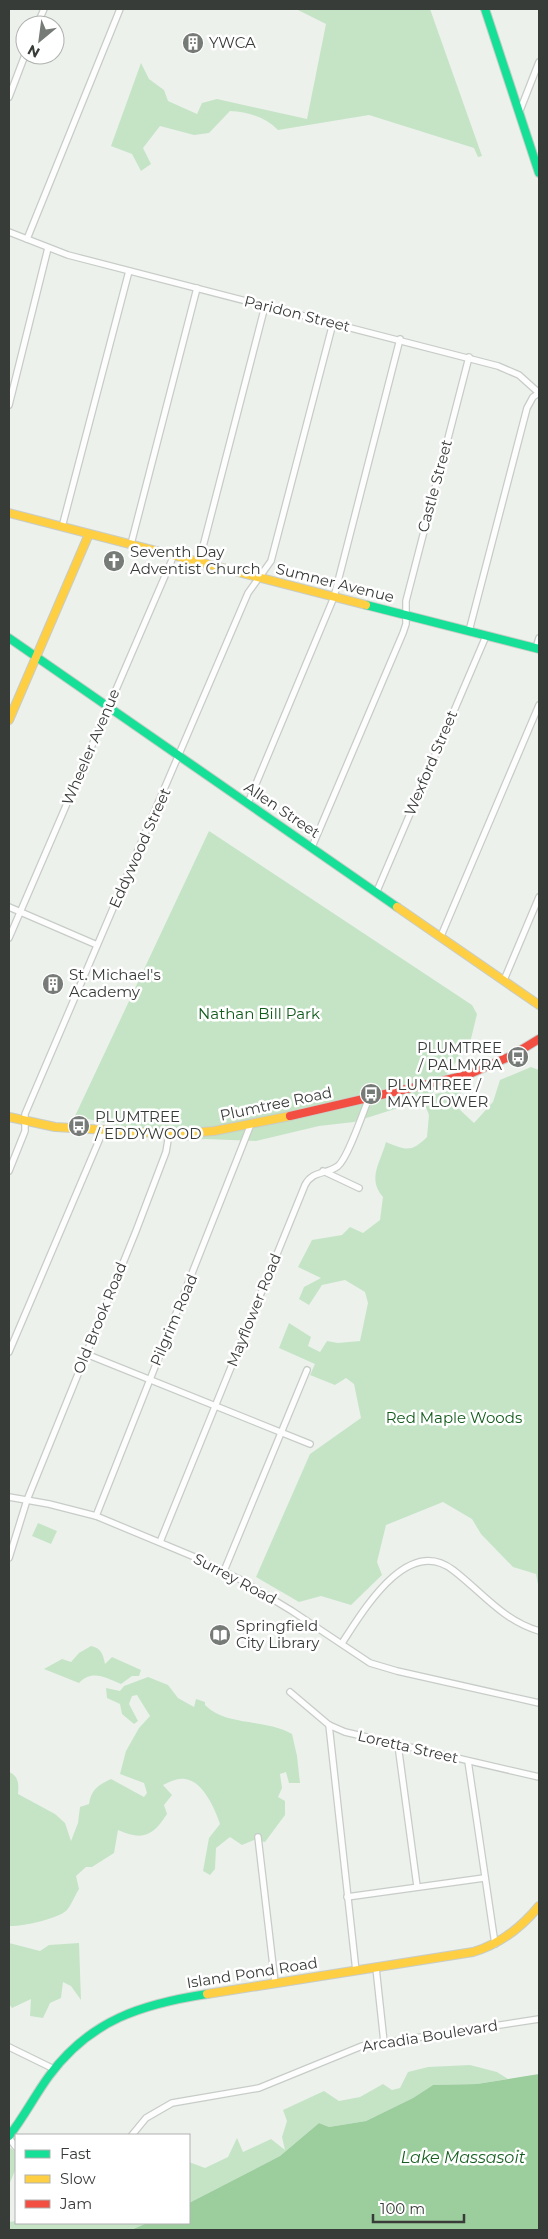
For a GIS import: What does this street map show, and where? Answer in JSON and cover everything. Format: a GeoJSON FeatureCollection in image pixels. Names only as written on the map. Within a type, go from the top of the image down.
{"type":"FeatureCollection","features":[{"type":"Feature","properties":{"kind":"main road"},"geometry":{"type":"LineString","coordinates":[[484,9],[539,171]]}},
{"type":"Feature","properties":{"kind":"main road","name":"Sumner Avenue"},"geometry":{"type":"LineString","coordinates":[[9,513],[538,649]]}},
{"type":"Feature","properties":{"kind":"main road"},"geometry":{"type":"LineString","coordinates":[[9,720],[89,534]]}},
{"type":"Feature","properties":{"kind":"main road","name":"Allen Street"},"geometry":{"type":"LineString","coordinates":[[9,638],[539,1004]]}},
{"type":"Feature","properties":{"kind":"main road","name":"Plumtree Road"},"geometry":{"type":"LineString","coordinates":[[9,1117],[55,1127],[103,1131],[169,1134],[214,1131],[369,1098],[474,1073],[514,1054],[539,1039]]}},
{"type":"Feature","properties":{"kind":"main road","name":"Island Pond Road"},"geometry":{"type":"LineString","coordinates":[[9,2137],[54,2069],[71,2050],[106,2023],[132,2010],[160,2002],[473,1952],[495,1944],[520,1927],[539,1906]]}},
{"type":"Feature","properties":{"kind":"street"},"geometry":{"type":"LineString","coordinates":[[27,239],[120,9]]}},
{"type":"Feature","properties":{"kind":"street"},"geometry":{"type":"LineString","coordinates":[[519,114],[539,62]]}},
{"type":"Feature","properties":{"kind":"street"},"geometry":{"type":"LineString","coordinates":[[9,97],[21,65]]}},
{"type":"Feature","properties":{"kind":"street","name":"Paridon Street"},"geometry":{"type":"LineString","coordinates":[[9,232],[68,255],[469,357],[512,371],[526,380],[539,393]]}},
{"type":"Feature","properties":{"kind":"street"},"geometry":{"type":"LineString","coordinates":[[9,405],[48,248]]}},
{"type":"Feature","properties":{"kind":"street"},"geometry":{"type":"LineString","coordinates":[[62,526],[129,271]]}},
{"type":"Feature","properties":{"kind":"street"},"geometry":{"type":"LineString","coordinates":[[131,544],[196,288]]}},
{"type":"Feature","properties":{"kind":"street"},"geometry":{"type":"LineString","coordinates":[[199,562],[265,306]]}},
{"type":"Feature","properties":{"kind":"street","name":"Eddywood Street"},"geometry":{"type":"LineString","coordinates":[[9,1172],[25,1131],[24,1120],[97,945],[180,756],[248,593],[271,561],[333,323]]}},
{"type":"Feature","properties":{"kind":"street"},"geometry":{"type":"LineString","coordinates":[[248,803],[334,597],[400,339]]}},
{"type":"Feature","properties":{"kind":"street","name":"Castle Street"},"geometry":{"type":"LineString","coordinates":[[312,847],[403,633],[406,601],[420,542],[469,357]]}},
{"type":"Feature","properties":{"kind":"street"},"geometry":{"type":"LineString","coordinates":[[469,631],[527,408],[530,399],[539,393]]}},
{"type":"Feature","properties":{"kind":"street","name":"Wheeler Avenue"},"geometry":{"type":"LineString","coordinates":[[9,938],[174,555]]}},
{"type":"Feature","properties":{"kind":"street","name":"Wexford Street"},"geometry":{"type":"LineString","coordinates":[[377,891],[486,636]]}},
{"type":"Feature","properties":{"kind":"street"},"geometry":{"type":"LineString","coordinates":[[538,649],[539,638]]}},
{"type":"Feature","properties":{"kind":"street"},"geometry":{"type":"LineString","coordinates":[[441,936],[539,705]]}},
{"type":"Feature","properties":{"kind":"street"},"geometry":{"type":"LineString","coordinates":[[504,980],[539,897]]}},
{"type":"Feature","properties":{"kind":"street"},"geometry":{"type":"LineString","coordinates":[[9,907],[97,945]]}},
{"type":"Feature","properties":{"kind":"street","name":"Mayflower Road"},"geometry":{"type":"LineString","coordinates":[[160,1542],[304,1185],[313,1174],[332,1169],[342,1162],[369,1098]]}},
{"type":"Feature","properties":{"kind":"street","name":"Pilgrim Road"},"geometry":{"type":"LineString","coordinates":[[96,1516],[251,1124]]}},
{"type":"Feature","properties":{"kind":"street"},"geometry":{"type":"LineString","coordinates":[[9,1352],[103,1131]]}},
{"type":"Feature","properties":{"kind":"street","name":"Old Brook Road"},"geometry":{"type":"LineString","coordinates":[[9,1558],[27,1500],[166,1152],[169,1134]]}},
{"type":"Feature","properties":{"kind":"street"},"geometry":{"type":"LineString","coordinates":[[323,1171],[359,1188]]}},
{"type":"Feature","properties":{"kind":"street"},"geometry":{"type":"LineString","coordinates":[[86,1354],[150,1378],[310,1444]]}},
{"type":"Feature","properties":{"kind":"street"},"geometry":{"type":"LineString","coordinates":[[224,1571],[306,1370]]}},
{"type":"Feature","properties":{"kind":"street","name":"Surrey Road"},"geometry":{"type":"LineString","coordinates":[[9,1497],[96,1516],[224,1571],[342,1643],[361,1659],[382,1667],[539,1703]]}},
{"type":"Feature","properties":{"kind":"street"},"geometry":{"type":"LineString","coordinates":[[342,1643],[385,1583],[408,1567],[424,1562],[439,1563],[450,1568],[503,1614],[539,1631]]}},
{"type":"Feature","properties":{"kind":"street","name":"Loretta Street"},"geometry":{"type":"LineString","coordinates":[[290,1692],[329,1725],[351,1734],[539,1777]]}},
{"type":"Feature","properties":{"kind":"street"},"geometry":{"type":"LineString","coordinates":[[329,1725],[356,1971]]}},
{"type":"Feature","properties":{"kind":"street"},"geometry":{"type":"LineString","coordinates":[[398,1745],[416,1886]]}},
{"type":"Feature","properties":{"kind":"street"},"geometry":{"type":"LineString","coordinates":[[468,1761],[495,1944]]}},
{"type":"Feature","properties":{"kind":"street"},"geometry":{"type":"LineString","coordinates":[[258,1837],[275,1983]]}},
{"type":"Feature","properties":{"kind":"street"},"geometry":{"type":"LineString","coordinates":[[347,1897],[484,1878]]}},
{"type":"Feature","properties":{"kind":"street"},"geometry":{"type":"LineString","coordinates":[[376,1968],[384,2042]]}},
{"type":"Feature","properties":{"kind":"street","name":"Arcadia Boulevard"},"geometry":{"type":"LineString","coordinates":[[133,2134],[146,2118],[172,2103],[259,2088],[354,2048],[539,2019]]}},
{"type":"Feature","properties":{"kind":"street"},"geometry":{"type":"LineString","coordinates":[[9,2047],[54,2069]]}},
{"type":"Feature","properties":{"kind":"green space"},"geometry":{"type":"Polygon","coordinates":[[[296,9],[430,9],[482,156],[478,157],[474,148],[369,115],[278,130],[273,125],[256,116],[230,111],[209,133],[194,135],[160,126],[143,148],[151,164],[141,171],[132,154],[111,146],[141,63],[149,79],[164,90],[168,101],[197,114],[202,103],[217,99],[307,119],[326,24],[296,9]]]}},
{"type":"Feature","properties":{"kind":"green space"},"geometry":{"type":"Polygon","coordinates":[[[209,831],[472,1005],[477,1014],[470,1043],[431,1095],[462,1088],[458,1108],[474,1123],[493,1102],[500,1080],[531,1067],[539,1070],[539,1590],[536,1574],[513,1567],[481,1534],[472,1519],[443,1502],[386,1525],[377,1562],[382,1575],[351,1605],[321,1596],[299,1602],[256,1577],[310,1454],[361,1418],[354,1384],[346,1378],[335,1385],[310,1375],[315,1364],[279,1348],[289,1323],[311,1337],[308,1346],[320,1352],[327,1341],[338,1343],[360,1341],[368,1303],[365,1292],[345,1280],[322,1285],[309,1305],[299,1299],[304,1287],[321,1278],[298,1267],[312,1240],[342,1235],[350,1227],[363,1233],[380,1220],[383,1197],[378,1190],[375,1177],[386,1142],[404,1148],[417,1146],[427,1137],[429,1115],[423,1100],[354,1122],[319,1126],[256,1141],[205,1139],[185,1141],[75,1116],[209,831]]]}},
{"type":"Feature","properties":{"kind":"green space"},"geometry":{"type":"Polygon","coordinates":[[[38,1523],[57,1531],[51,1544],[32,1536],[38,1523]]]}},
{"type":"Feature","properties":{"kind":"green space"},"geometry":{"type":"Polygon","coordinates":[[[91,1646],[101,1652],[105,1664],[112,1657],[141,1670],[139,1676],[132,1676],[121,1684],[99,1676],[89,1676],[79,1683],[44,1669],[62,1659],[71,1662],[79,1653],[91,1646]]]}},
{"type":"Feature","properties":{"kind":"green space"},"geometry":{"type":"Polygon","coordinates":[[[148,1677],[168,1685],[178,1698],[194,1707],[196,1699],[205,1702],[205,1705],[224,1717],[270,1726],[292,1734],[300,1783],[289,1783],[286,1772],[280,1774],[282,1788],[278,1797],[285,1801],[285,1815],[265,1842],[254,1840],[242,1845],[230,1837],[216,1848],[215,1869],[210,1875],[203,1871],[209,1838],[220,1824],[215,1811],[203,1790],[191,1781],[179,1779],[163,1785],[172,1795],[164,1805],[167,1814],[162,1821],[152,1832],[141,1836],[118,1830],[114,1853],[92,1867],[86,1867],[76,1876],[79,1889],[67,1910],[39,1922],[9,1926],[9,1772],[17,1778],[18,1794],[55,1814],[65,1823],[71,1841],[78,1823],[80,1807],[89,1804],[93,1792],[102,1783],[111,1779],[144,1797],[147,1793],[144,1783],[120,1774],[126,1751],[139,1728],[150,1716],[137,1695],[132,1696],[129,1704],[138,1721],[134,1724],[122,1714],[120,1704],[107,1698],[106,1688],[120,1691],[124,1686],[148,1677]]]}},
{"type":"Feature","properties":{"kind":"green space"},"geometry":{"type":"Polygon","coordinates":[[[9,1943],[40,1951],[49,1945],[79,1943],[81,2000],[71,1986],[63,1982],[61,1998],[50,2003],[43,2018],[30,2016],[31,1999],[12,2008],[9,2004],[9,1943]]]}},
{"type":"Feature","properties":{"kind":"green space"},"geometry":{"type":"Polygon","coordinates":[[[470,2065],[497,2072],[508,2079],[477,2084],[433,2085],[413,2098],[366,2121],[329,2127],[319,2123],[280,2156],[190,2202],[190,2162],[205,2168],[228,2157],[237,2138],[243,2152],[271,2139],[285,2150],[282,2137],[287,2121],[283,2110],[324,2091],[339,2101],[360,2097],[383,2084],[392,2090],[400,2088],[408,2072],[428,2067],[470,2065]]]}},
{"type":"Feature","properties":{"kind":"green space"},"geometry":{"type":"Polygon","coordinates":[[[9,2147],[15,2151],[15,2170],[9,2185],[9,2147]]]}},
{"type":"Feature","properties":{"kind":"green space"},"geometry":{"type":"Polygon","coordinates":[[[15,2221],[15,2224],[145,2224],[131,2230],[9,2230],[9,2222],[15,2221]]]}},
{"type":"Feature","properties":{"kind":"water","name":"Lake Massasoit"},"geometry":{"type":"Polygon","coordinates":[[[539,2074],[539,2230],[131,2230],[145,2224],[190,2224],[190,2202],[280,2156],[319,2123],[329,2127],[366,2121],[413,2098],[433,2085],[477,2084],[539,2074]]]}},
{"type":"Feature","properties":{"kind":"traffic: fast"},"geometry":{"type":"LineString","coordinates":[[485,9],[539,173]]}},
{"type":"Feature","properties":{"kind":"traffic: fast"},"geometry":{"type":"LineString","coordinates":[[366,605],[539,649]]}},
{"type":"Feature","properties":{"kind":"traffic: fast"},"geometry":{"type":"LineString","coordinates":[[9,638],[397,907]]}},
{"type":"Feature","properties":{"kind":"traffic: fast"},"geometry":{"type":"LineString","coordinates":[[9,2136],[49,2076],[65,2057],[100,2028],[119,2018],[161,2003],[207,1994]]}},
{"type":"Feature","properties":{"kind":"traffic: slow"},"geometry":{"type":"LineString","coordinates":[[9,513],[366,605]]}},
{"type":"Feature","properties":{"kind":"traffic: slow"},"geometry":{"type":"LineString","coordinates":[[9,720],[89,534]]}},
{"type":"Feature","properties":{"kind":"traffic: slow"},"geometry":{"type":"LineString","coordinates":[[397,907],[539,1005]]}},
{"type":"Feature","properties":{"kind":"traffic: slow"},"geometry":{"type":"LineString","coordinates":[[9,1117],[55,1127],[175,1134],[214,1131],[290,1116]]}},
{"type":"Feature","properties":{"kind":"traffic: slow"},"geometry":{"type":"LineString","coordinates":[[207,1994],[473,1952],[501,1940],[525,1921],[539,1906]]}},
{"type":"Feature","properties":{"kind":"traffic: jam"},"geometry":{"type":"LineString","coordinates":[[290,1116],[467,1075],[511,1056],[539,1039]]}},
{"type":"Feature","properties":{"kind":"place","name":"YWCA"},"geometry":{"type":"Point","coordinates":[193,43]}},
{"type":"Feature","properties":{"kind":"place","name":"Seventh Day Adventist Church"},"geometry":{"type":"Point","coordinates":[114,561]}},
{"type":"Feature","properties":{"kind":"place","name":"St. Michael's Academy"},"geometry":{"type":"Point","coordinates":[53,984]}},
{"type":"Feature","properties":{"kind":"place","name":"PLUMTREE / PALMYRA"},"geometry":{"type":"Point","coordinates":[518,1057]}},
{"type":"Feature","properties":{"kind":"place","name":"PLUMTREE / MAYFLOWER"},"geometry":{"type":"Point","coordinates":[371,1094]}},
{"type":"Feature","properties":{"kind":"place","name":"PLUMTREE / EDDYWOOD"},"geometry":{"type":"Point","coordinates":[79,1126]}},
{"type":"Feature","properties":{"kind":"place","name":"Springfield City Library"},"geometry":{"type":"Point","coordinates":[220,1635]}},
{"type":"Feature","properties":{"kind":"park label","name":"Nathan Bill Park"},"geometry":{"type":"Point","coordinates":[259,1014]}},
{"type":"Feature","properties":{"kind":"park label","name":"Red Maple Woods"},"geometry":{"type":"Point","coordinates":[454,1418]}}]}
